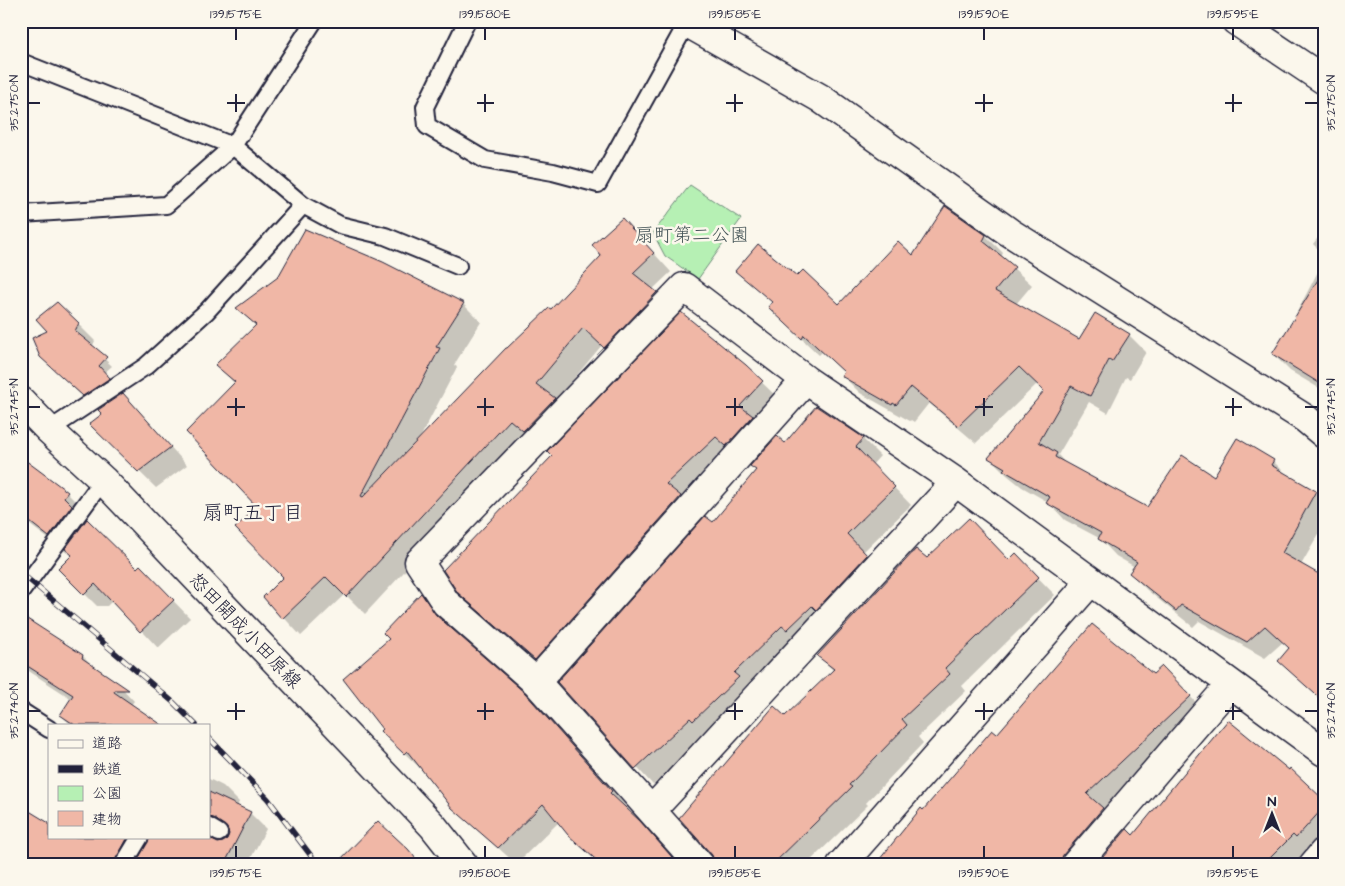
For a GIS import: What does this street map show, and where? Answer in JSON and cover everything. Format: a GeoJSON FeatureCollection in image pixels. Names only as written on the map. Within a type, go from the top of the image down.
{"type":"FeatureCollection","features":[{"type":"Feature","properties":{"kind":"street"},"geometry":{"type":"LineString","coordinates":[[1236,21],[1324,80]]}},
{"type":"Feature","properties":{"kind":"street"},"geometry":{"type":"LineString","coordinates":[[686,22],[820,98],[1010,232],[1322,429]]}},
{"type":"Feature","properties":{"kind":"street"},"geometry":{"type":"LineString","coordinates":[[700,865],[536,682],[446,603],[419,562],[684,287],[806,380],[956,482],[1324,752]]}},
{"type":"Feature","properties":{"kind":"street"},"geometry":{"type":"LineString","coordinates":[[536,682],[806,380]]}},
{"type":"Feature","properties":{"kind":"street","name":"怒田開成小田原線"},"geometry":{"type":"LineString","coordinates":[[21,401],[103,480],[433,826],[464,865]]}},
{"type":"Feature","properties":{"kind":"street"},"geometry":{"type":"LineString","coordinates":[[652,810],[956,482]]}},
{"type":"Feature","properties":{"kind":"street"},"geometry":{"type":"LineString","coordinates":[[841,865],[1091,581]]}},
{"type":"Feature","properties":{"kind":"street"},"geometry":{"type":"LineString","coordinates":[[1075,865],[1230,684]]}},
{"type":"Feature","properties":{"kind":"street"},"geometry":{"type":"LineString","coordinates":[[1313,865],[1324,852]]}},
{"type":"Feature","properties":{"kind":"lane"},"geometry":{"type":"LineString","coordinates":[[21,214],[166,205],[233,146],[314,21]]}},
{"type":"Feature","properties":{"kind":"lane"},"geometry":{"type":"LineString","coordinates":[[467,21],[424,107],[427,126],[485,160],[553,172],[598,184],[686,22]]}},
{"type":"Feature","properties":{"kind":"lane"},"geometry":{"type":"LineString","coordinates":[[21,62],[233,146],[303,205],[340,225],[385,236],[458,266]]}},
{"type":"Feature","properties":{"kind":"lane"},"geometry":{"type":"LineString","coordinates":[[49,430],[146,366],[207,310],[303,205]]}},
{"type":"Feature","properties":{"kind":"lane"},"geometry":{"type":"LineString","coordinates":[[21,592],[103,480]]}},
{"type":"Feature","properties":{"kind":"lane"},"geometry":{"type":"LineString","coordinates":[[21,711],[48,728]]}},
{"type":"Feature","properties":{"kind":"lane"},"geometry":{"type":"LineString","coordinates":[[122,865],[139,838]]}},
{"type":"Feature","properties":{"kind":"green space","name":"扇町第二公園"},"geometry":{"type":"Polygon","coordinates":[[[690,185],[741,219],[698,279],[665,256],[653,233],[690,185]]]}},
{"type":"Feature","properties":{"kind":"building"},"geometry":{"type":"Polygon","coordinates":[[[945,206],[986,235],[983,241],[1015,267],[995,291],[1079,339],[1095,313],[1130,334],[1112,362],[1109,360],[1090,396],[1071,386],[1039,442],[1057,453],[1055,457],[1147,507],[1182,455],[1214,476],[1237,438],[1274,460],[1271,465],[1316,491],[1282,553],[1324,577],[1324,702],[1278,661],[1289,648],[1265,626],[1247,642],[1181,605],[1176,611],[1129,573],[1137,562],[1098,539],[1101,533],[1046,503],[1050,497],[1003,470],[1005,468],[988,458],[1044,391],[1019,367],[958,426],[911,387],[896,405],[893,403],[892,405],[841,376],[844,372],[804,335],[802,339],[768,307],[772,302],[735,271],[758,244],[797,276],[803,270],[839,304],[898,241],[913,255],[945,206]]]}},
{"type":"Feature","properties":{"kind":"building"},"geometry":{"type":"Polygon","coordinates":[[[622,218],[654,253],[633,273],[657,292],[604,348],[583,328],[536,384],[555,398],[523,431],[510,420],[346,597],[326,577],[282,619],[263,597],[283,577],[235,528],[257,507],[186,432],[235,382],[215,365],[256,325],[236,308],[278,277],[305,229],[383,262],[464,303],[436,347],[440,348],[361,496],[363,497],[506,348],[549,308],[551,309],[601,256],[592,245],[622,218]]]}},
{"type":"Feature","properties":{"kind":"building"},"geometry":{"type":"Polygon","coordinates":[[[1324,270],[1324,386],[1272,354],[1324,270]]]}},
{"type":"Feature","properties":{"kind":"building"},"geometry":{"type":"Polygon","coordinates":[[[57,302],[79,323],[75,331],[107,357],[99,366],[110,378],[83,396],[40,357],[32,338],[47,331],[36,319],[57,302]]]}},
{"type":"Feature","properties":{"kind":"building"},"geometry":{"type":"Polygon","coordinates":[[[681,312],[763,381],[740,406],[753,416],[726,446],[716,437],[666,484],[681,496],[535,660],[458,593],[443,570],[552,456],[547,451],[681,312]]]}},
{"type":"Feature","properties":{"kind":"building"},"geometry":{"type":"Polygon","coordinates":[[[123,393],[171,447],[138,472],[89,424],[102,414],[98,410],[123,393]]]}},
{"type":"Feature","properties":{"kind":"building"},"geometry":{"type":"Polygon","coordinates":[[[816,406],[864,438],[856,447],[895,487],[847,534],[867,555],[816,610],[812,606],[787,630],[782,626],[734,673],[739,677],[693,721],[690,718],[635,769],[557,682],[705,516],[713,522],[756,470],[750,466],[777,436],[785,443],[816,406]]]}},
{"type":"Feature","properties":{"kind":"building"},"geometry":{"type":"Polygon","coordinates":[[[21,457],[68,492],[64,497],[72,505],[49,537],[21,515],[21,457]]]}},
{"type":"Feature","properties":{"kind":"building"},"geometry":{"type":"Polygon","coordinates":[[[969,518],[1009,560],[1016,553],[1039,577],[945,668],[950,674],[902,719],[907,725],[849,785],[852,787],[772,865],[715,865],[712,855],[679,818],[774,706],[785,716],[834,669],[817,656],[916,549],[927,558],[969,518]]]}},
{"type":"Feature","properties":{"kind":"building"},"geometry":{"type":"Polygon","coordinates":[[[87,519],[137,568],[140,565],[174,600],[140,632],[95,584],[84,595],[58,569],[72,555],[65,549],[87,519]]]}},
{"type":"Feature","properties":{"kind":"building"},"geometry":{"type":"Polygon","coordinates":[[[421,593],[436,615],[525,693],[612,791],[610,793],[640,821],[679,865],[602,865],[568,835],[543,804],[498,848],[452,808],[407,751],[404,754],[380,731],[382,729],[343,679],[389,639],[383,633],[421,593]]]}},
{"type":"Feature","properties":{"kind":"building"},"geometry":{"type":"Polygon","coordinates":[[[21,615],[83,655],[82,658],[129,690],[115,690],[114,692],[161,724],[74,724],[60,715],[73,695],[21,662],[21,615]]]}},
{"type":"Feature","properties":{"kind":"building"},"geometry":{"type":"Polygon","coordinates":[[[1092,624],[1153,674],[1162,666],[1191,696],[1087,794],[1103,808],[1063,855],[1060,865],[875,865],[921,808],[923,810],[992,730],[997,734],[1092,624]]]}},
{"type":"Feature","properties":{"kind":"building"},"geometry":{"type":"Polygon","coordinates":[[[1228,720],[1289,770],[1290,768],[1324,800],[1324,807],[1296,838],[1293,835],[1263,865],[1096,865],[1127,829],[1133,835],[1228,720]]]}},
{"type":"Feature","properties":{"kind":"building"},"geometry":{"type":"Polygon","coordinates":[[[210,792],[251,812],[224,865],[135,865],[149,838],[209,838],[218,843],[223,842],[229,834],[227,828],[210,817],[210,792]]]}},
{"type":"Feature","properties":{"kind":"building"},"geometry":{"type":"Polygon","coordinates":[[[21,806],[48,822],[48,838],[127,838],[113,865],[21,865],[21,806]]]}},
{"type":"Feature","properties":{"kind":"building"},"geometry":{"type":"Polygon","coordinates":[[[378,821],[408,849],[421,865],[335,865],[378,821]]]}},
{"type":"Feature","properties":{"kind":"railway"},"geometry":{"type":"LineString","coordinates":[[21,573],[173,702],[195,724]]}},
{"type":"Feature","properties":{"kind":"railway"},"geometry":{"type":"LineString","coordinates":[[210,739],[268,799],[318,865]]}},
{"type":"Feature","properties":{"kind":"district","name":"扇町五丁目"},"geometry":{"type":"Point","coordinates":[253,512]}}]}
